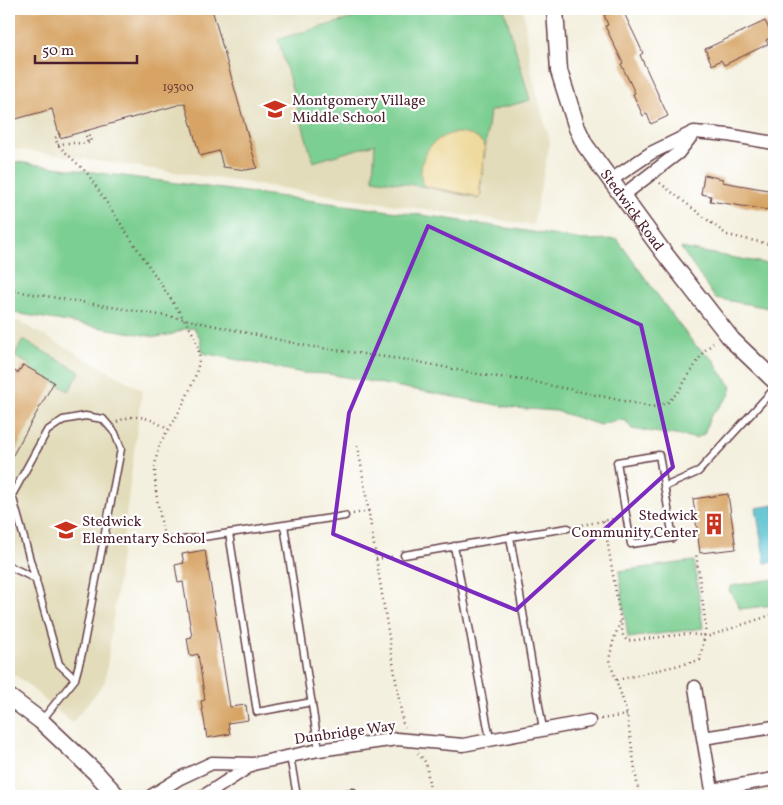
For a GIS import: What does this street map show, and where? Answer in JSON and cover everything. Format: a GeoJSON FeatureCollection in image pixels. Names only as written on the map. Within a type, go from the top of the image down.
{"type":"FeatureCollection","features":[{"type":"Feature","properties":{"kind":"street","name":"Stedwick Road"},"geometry":{"type":"LineString","coordinates":[[555,9],[559,71],[577,128],[585,145],[727,333],[774,380]]}},
{"type":"Feature","properties":{"kind":"street"},"geometry":{"type":"LineString","coordinates":[[622,196],[678,153],[694,132]]}},
{"type":"Feature","properties":{"kind":"street"},"geometry":{"type":"LineString","coordinates":[[611,180],[651,153],[694,132],[728,135],[774,143]]}},
{"type":"Feature","properties":{"kind":"street"},"geometry":{"type":"LineString","coordinates":[[695,687],[712,793],[774,780]]}},
{"type":"Feature","properties":{"kind":"street"},"geometry":{"type":"LineString","coordinates":[[9,697],[41,721],[96,773],[117,796]]}},
{"type":"Feature","properties":{"kind":"street","name":"Dunbridge Way"},"geometry":{"type":"LineString","coordinates":[[151,796],[180,778],[212,763],[253,764],[319,750],[397,739],[463,744],[589,721]]}},
{"type":"Feature","properties":{"kind":"street"},"geometry":{"type":"LineString","coordinates":[[703,738],[774,727]]}},
{"type":"Feature","properties":{"kind":"street","name":"Dunbridge Way"},"geometry":{"type":"LineString","coordinates":[[204,796],[253,764]]}},
{"type":"Feature","properties":{"kind":"lane"},"geometry":{"type":"LineString","coordinates":[[664,487],[698,472],[774,389]]}},
{"type":"Feature","properties":{"kind":"lane"},"geometry":{"type":"LineString","coordinates":[[41,721],[75,679],[82,653],[121,449],[115,433],[104,419],[85,416],[63,420],[47,431],[12,495],[59,664],[75,679]]}},
{"type":"Feature","properties":{"kind":"lane"},"geometry":{"type":"LineString","coordinates":[[659,455],[664,487],[673,538],[631,544],[617,462],[659,455]]}},
{"type":"Feature","properties":{"kind":"lane"},"geometry":{"type":"LineString","coordinates":[[183,540],[345,516]]}},
{"type":"Feature","properties":{"kind":"lane"},"geometry":{"type":"LineString","coordinates":[[284,525],[319,750]]}},
{"type":"Feature","properties":{"kind":"lane"},"geometry":{"type":"LineString","coordinates":[[404,555],[568,528]]}},
{"type":"Feature","properties":{"kind":"lane"},"geometry":{"type":"LineString","coordinates":[[229,533],[257,712],[312,702]]}},
{"type":"Feature","properties":{"kind":"lane"},"geometry":{"type":"LineString","coordinates":[[510,537],[543,729]]}},
{"type":"Feature","properties":{"kind":"lane"},"geometry":{"type":"LineString","coordinates":[[454,546],[490,739]]}},
{"type":"Feature","properties":{"kind":"lane"},"geometry":{"type":"LineString","coordinates":[[9,566],[36,580]]}},
{"type":"Feature","properties":{"kind":"lane"},"geometry":{"type":"LineString","coordinates":[[290,756],[296,796]]}},
{"type":"Feature","properties":{"kind":"lane"},"geometry":{"type":"LineString","coordinates":[[331,796],[353,792],[354,796]]}},
{"type":"Feature","properties":{"kind":"path"},"geometry":{"type":"LineString","coordinates":[[749,10],[769,12],[774,10]]}},
{"type":"Feature","properties":{"kind":"path"},"geometry":{"type":"LineString","coordinates":[[58,145],[70,142],[88,144],[91,142],[86,131]]}},
{"type":"Feature","properties":{"kind":"path"},"geometry":{"type":"LineString","coordinates":[[60,134],[55,138],[58,145],[87,174],[196,340],[200,355],[195,376],[188,394],[159,448],[155,468],[163,531],[170,536],[183,540]]}},
{"type":"Feature","properties":{"kind":"path"},"geometry":{"type":"LineString","coordinates":[[656,179],[727,235],[774,245]]}},
{"type":"Feature","properties":{"kind":"path"},"geometry":{"type":"LineString","coordinates":[[9,290],[184,319],[307,346],[414,361],[483,375],[525,380],[652,407],[667,403],[678,392],[704,351],[727,333]]}},
{"type":"Feature","properties":{"kind":"path"},"geometry":{"type":"LineString","coordinates":[[109,426],[124,417],[136,416],[150,419],[168,430]]}},
{"type":"Feature","properties":{"kind":"path"},"geometry":{"type":"LineString","coordinates":[[358,446],[402,724],[415,740],[416,751],[426,763],[431,796]]}},
{"type":"Feature","properties":{"kind":"path"},"geometry":{"type":"LineString","coordinates":[[345,516],[369,511]]}},
{"type":"Feature","properties":{"kind":"path"},"geometry":{"type":"LineString","coordinates":[[568,528],[626,516]]}},
{"type":"Feature","properties":{"kind":"path"},"geometry":{"type":"LineString","coordinates":[[604,521],[620,621],[624,638],[630,642],[687,634],[706,636],[725,632],[774,614]]}},
{"type":"Feature","properties":{"kind":"path"},"geometry":{"type":"LineString","coordinates":[[617,680],[700,660],[706,636],[706,627],[696,553]]}},
{"type":"Feature","properties":{"kind":"path"},"geometry":{"type":"LineString","coordinates":[[376,558],[404,555]]}},
{"type":"Feature","properties":{"kind":"path"},"geometry":{"type":"LineString","coordinates":[[620,621],[613,642],[610,660],[627,715],[639,796]]}},
{"type":"Feature","properties":{"kind":"path"},"geometry":{"type":"LineString","coordinates":[[589,721],[627,715]]}},
{"type":"Feature","properties":{"kind":"highlighted area"},"geometry":{"type":"Polygon","coordinates":[[[428,226],[641,325],[673,467],[516,610],[333,534],[349,413],[428,226]]]}},
{"type":"Feature","properties":{"kind":"shaded area","name":"Montgomery Village Middle School"},"geometry":{"type":"Polygon","coordinates":[[[9,9],[523,9],[532,76],[550,142],[533,225],[9,148],[9,9]]]}},
{"type":"Feature","properties":{"kind":"shaded area","name":"Stedwick Elementary School"},"geometry":{"type":"Polygon","coordinates":[[[9,321],[20,322],[142,390],[105,682],[72,723],[9,671],[9,321]]]}},
{"type":"Feature","properties":{"kind":"green space"},"geometry":{"type":"Polygon","coordinates":[[[386,9],[504,9],[530,100],[490,111],[480,189],[481,195],[479,198],[427,187],[373,179],[375,144],[313,162],[278,39],[386,9]]]}},
{"type":"Feature","properties":{"kind":"green space"},"geometry":{"type":"Polygon","coordinates":[[[9,161],[436,217],[583,240],[617,239],[677,322],[695,345],[715,361],[718,369],[732,387],[729,396],[710,417],[704,434],[696,438],[632,429],[625,420],[612,421],[600,425],[556,411],[514,408],[329,374],[303,373],[203,353],[200,338],[194,328],[156,337],[9,312],[9,161]]]}},
{"type":"Feature","properties":{"kind":"green space"},"geometry":{"type":"Polygon","coordinates":[[[681,248],[774,265],[774,309],[715,298],[681,248]]]}},
{"type":"Feature","properties":{"kind":"green space"},"geometry":{"type":"Polygon","coordinates":[[[23,340],[80,372],[69,391],[29,368],[30,365],[14,356],[23,340]]]}},
{"type":"Feature","properties":{"kind":"green space"},"geometry":{"type":"Polygon","coordinates":[[[694,561],[703,628],[628,638],[619,571],[694,561]]]}},
{"type":"Feature","properties":{"kind":"green space"},"geometry":{"type":"Polygon","coordinates":[[[774,579],[774,605],[740,609],[729,590],[731,586],[774,579]]]}},
{"type":"Feature","properties":{"kind":"sand"},"geometry":{"type":"Polygon","coordinates":[[[454,133],[475,137],[485,147],[481,195],[477,199],[470,195],[427,187],[422,183],[422,166],[427,151],[438,140],[454,133]]]}},
{"type":"Feature","properties":{"kind":"water"},"geometry":{"type":"Polygon","coordinates":[[[774,505],[774,562],[765,563],[756,508],[774,505]]]}},
{"type":"Feature","properties":{"kind":"building","name":"Montgomery Village Middle School"},"geometry":{"type":"Polygon","coordinates":[[[9,9],[212,9],[257,168],[246,170],[223,167],[219,151],[200,156],[185,103],[60,138],[52,109],[9,121],[9,9]]]}},
{"type":"Feature","properties":{"kind":"building"},"geometry":{"type":"Polygon","coordinates":[[[622,9],[636,38],[643,53],[640,55],[668,116],[651,124],[647,114],[643,116],[633,94],[635,93],[621,64],[623,63],[605,26],[608,25],[604,15],[622,9]]]}},
{"type":"Feature","properties":{"kind":"building"},"geometry":{"type":"Polygon","coordinates":[[[765,21],[773,37],[766,40],[768,44],[724,65],[721,60],[712,65],[705,49],[765,21]]]}},
{"type":"Feature","properties":{"kind":"building"},"geometry":{"type":"Polygon","coordinates":[[[704,175],[723,179],[722,182],[774,191],[774,211],[710,201],[711,196],[701,194],[704,175]]]}},
{"type":"Feature","properties":{"kind":"building"},"geometry":{"type":"Polygon","coordinates":[[[23,365],[54,382],[9,462],[9,368],[18,373],[23,365]]]}},
{"type":"Feature","properties":{"kind":"building","name":"Stedwick Community Center"},"geometry":{"type":"Polygon","coordinates":[[[728,494],[736,549],[700,553],[693,499],[728,494]]]}},
{"type":"Feature","properties":{"kind":"building"},"geometry":{"type":"Polygon","coordinates":[[[205,550],[230,707],[246,705],[248,720],[228,723],[230,734],[207,738],[201,701],[205,700],[198,654],[190,656],[187,638],[192,637],[183,582],[178,583],[175,565],[184,563],[182,554],[205,550]]]}},
{"type":"Feature","properties":{"kind":"place","name":"Montgomery Village Middle School"},"geometry":{"type":"Point","coordinates":[275,109]}},
{"type":"Feature","properties":{"kind":"place","name":"Stedwick Community Center"},"geometry":{"type":"Point","coordinates":[714,524]}},
{"type":"Feature","properties":{"kind":"place","name":"Stedwick Elementary School"},"geometry":{"type":"Point","coordinates":[66,530]}}]}
